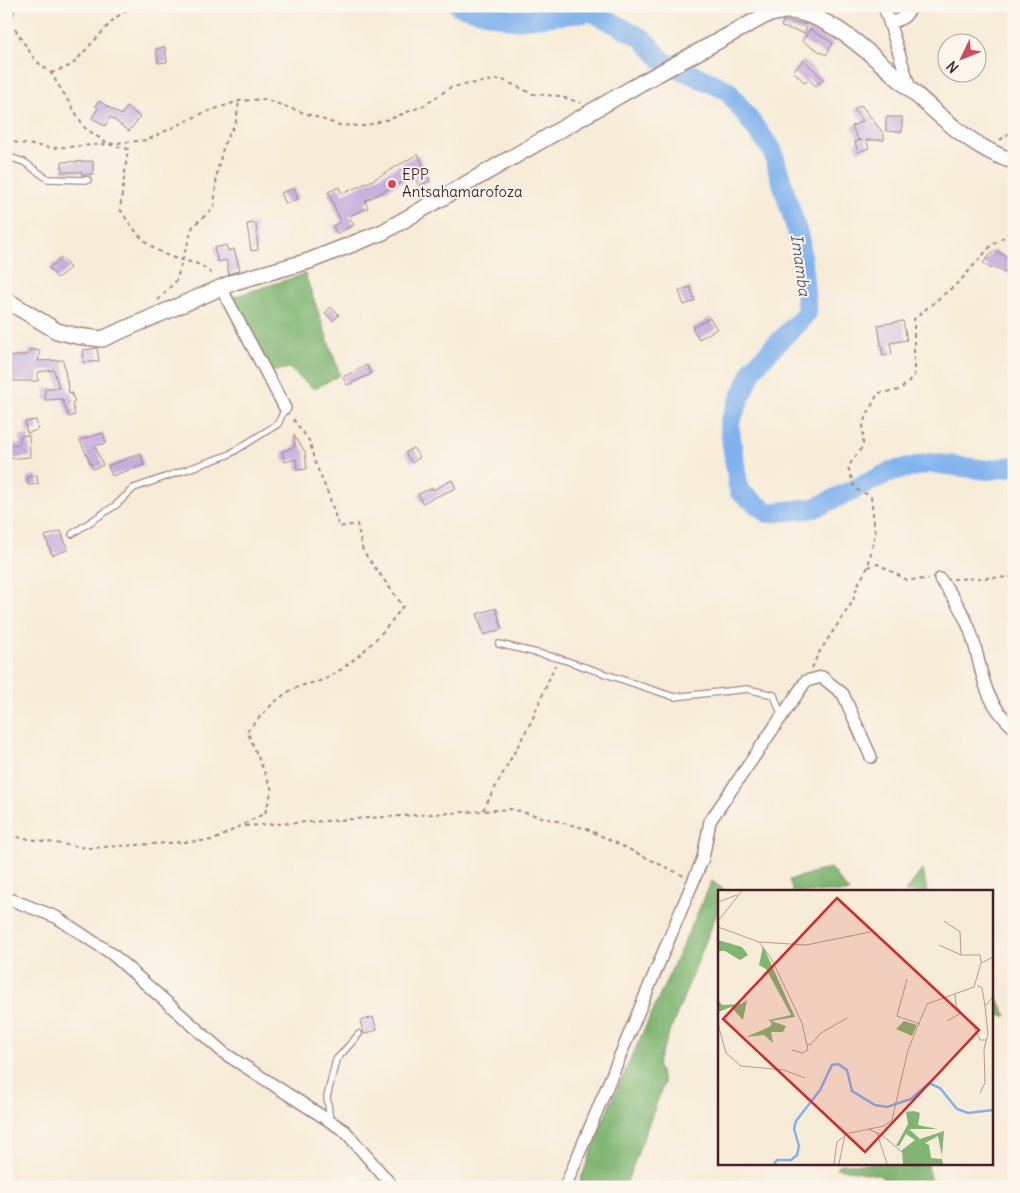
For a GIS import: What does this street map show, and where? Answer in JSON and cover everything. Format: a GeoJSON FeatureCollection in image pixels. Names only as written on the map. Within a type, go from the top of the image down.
{"type":"FeatureCollection","features":[{"type":"Feature","properties":{"kind":"street"},"geometry":{"type":"LineString","coordinates":[[884,6],[910,88]]}},
{"type":"Feature","properties":{"kind":"street"},"geometry":{"type":"LineString","coordinates":[[890,24],[904,17],[913,6]]}},
{"type":"Feature","properties":{"kind":"street"},"geometry":{"type":"LineString","coordinates":[[6,300],[57,331],[102,339],[221,288],[309,261],[383,232],[704,48],[766,15],[785,11],[810,16],[843,34],[970,140],[1014,161]]}},
{"type":"Feature","properties":{"kind":"street"},"geometry":{"type":"LineString","coordinates":[[221,288],[285,408]]}},
{"type":"Feature","properties":{"kind":"street"},"geometry":{"type":"LineString","coordinates":[[940,579],[959,605],[967,621],[985,689],[994,706],[1014,728]]}},
{"type":"Feature","properties":{"kind":"street"},"geometry":{"type":"LineString","coordinates":[[565,1187],[704,858],[710,821],[806,681],[822,677],[843,694],[871,757]]}},
{"type":"Feature","properties":{"kind":"street"},"geometry":{"type":"LineString","coordinates":[[12,900],[56,917],[112,954],[224,1053],[345,1131],[393,1187]]}},
{"type":"Feature","properties":{"kind":"lane"},"geometry":{"type":"LineString","coordinates":[[6,27],[12,6]]}},
{"type":"Feature","properties":{"kind":"lane"},"geometry":{"type":"LineString","coordinates":[[6,156],[24,162],[48,179],[88,180]]}},
{"type":"Feature","properties":{"kind":"lane"},"geometry":{"type":"LineString","coordinates":[[72,534],[116,505],[134,488],[228,455],[278,424],[285,408]]}},
{"type":"Feature","properties":{"kind":"lane"},"geometry":{"type":"LineString","coordinates":[[498,644],[558,658],[674,697],[748,689],[774,695],[782,717]]}},
{"type":"Feature","properties":{"kind":"lane"},"geometry":{"type":"LineString","coordinates":[[330,1122],[327,1097],[336,1060],[359,1034]]}},
{"type":"Feature","properties":{"kind":"path"},"geometry":{"type":"LineString","coordinates":[[50,74],[72,65],[114,19],[132,6]]}},
{"type":"Feature","properties":{"kind":"path"},"geometry":{"type":"LineString","coordinates":[[8,19],[35,60],[50,74],[85,128],[108,144],[128,149],[120,209],[136,235],[170,256],[206,266],[221,288]]}},
{"type":"Feature","properties":{"kind":"path"},"geometry":{"type":"LineString","coordinates":[[6,141],[52,148],[147,140],[203,113],[239,102],[264,99],[339,125],[364,126],[390,119],[425,105],[451,86],[501,80],[533,94],[559,96],[598,108]]}},
{"type":"Feature","properties":{"kind":"path"},"geometry":{"type":"LineString","coordinates":[[156,302],[176,281],[184,260],[185,247],[192,226],[214,208],[217,173],[224,144],[236,122],[239,102]]}},
{"type":"Feature","properties":{"kind":"path"},"geometry":{"type":"LineString","coordinates":[[988,149],[1014,130]]}},
{"type":"Feature","properties":{"kind":"path"},"geometry":{"type":"LineString","coordinates":[[806,681],[818,654],[853,601],[858,584],[868,567],[875,533],[871,496],[855,489],[848,467],[863,446],[863,423],[878,393],[900,390],[914,376],[914,319],[960,281],[990,247],[1014,229]]}},
{"type":"Feature","properties":{"kind":"path"},"geometry":{"type":"LineString","coordinates":[[6,828],[10,836],[87,848],[214,840],[242,826],[265,813],[272,790],[247,731],[267,710],[294,688],[328,678],[356,657],[387,629],[403,606],[362,551],[357,524],[339,527],[314,460],[310,442],[285,408]]}},
{"type":"Feature","properties":{"kind":"path"},"geometry":{"type":"LineString","coordinates":[[868,567],[878,564],[907,580],[1014,577]]}},
{"type":"Feature","properties":{"kind":"path"},"geometry":{"type":"LineString","coordinates":[[483,810],[532,720],[558,658]]}},
{"type":"Feature","properties":{"kind":"path"},"geometry":{"type":"LineString","coordinates":[[242,826],[511,809],[587,829],[694,880]]}},
{"type":"Feature","properties":{"kind":"green space"},"geometry":{"type":"Polygon","coordinates":[[[305,274],[340,375],[314,389],[289,368],[270,372],[233,297],[305,274]]]}},
{"type":"Feature","properties":{"kind":"green space"},"geometry":{"type":"Polygon","coordinates":[[[830,868],[847,890],[792,890],[789,880],[830,868]]]}},
{"type":"Feature","properties":{"kind":"green space"},"geometry":{"type":"Polygon","coordinates":[[[922,870],[927,890],[907,890],[922,870]]]}},
{"type":"Feature","properties":{"kind":"green space"},"geometry":{"type":"Polygon","coordinates":[[[712,881],[723,890],[718,890],[718,911],[657,1064],[664,1083],[625,1187],[578,1187],[604,1118],[712,881]]]}},
{"type":"Feature","properties":{"kind":"green space"},"geometry":{"type":"Polygon","coordinates":[[[992,989],[1007,1016],[992,1015],[992,989]]]}},
{"type":"Feature","properties":{"kind":"green space"},"geometry":{"type":"Polygon","coordinates":[[[838,1166],[928,1166],[931,1187],[892,1187],[879,1175],[836,1168],[838,1166]]]}},
{"type":"Feature","properties":{"kind":"building"},"geometry":{"type":"Polygon","coordinates":[[[783,21],[807,25],[805,33],[781,27],[783,21]]]}},
{"type":"Feature","properties":{"kind":"building"},"geometry":{"type":"Polygon","coordinates":[[[810,29],[833,43],[826,55],[802,41],[810,29]]]}},
{"type":"Feature","properties":{"kind":"building"},"geometry":{"type":"Polygon","coordinates":[[[165,47],[167,62],[158,63],[156,49],[165,47]]]}},
{"type":"Feature","properties":{"kind":"building"},"geometry":{"type":"Polygon","coordinates":[[[804,60],[823,79],[816,86],[809,79],[805,83],[793,71],[804,60]]]}},
{"type":"Feature","properties":{"kind":"building"},"geometry":{"type":"Polygon","coordinates":[[[99,101],[121,115],[127,107],[140,117],[129,131],[110,117],[105,126],[92,118],[98,108],[95,106],[99,101]]]}},
{"type":"Feature","properties":{"kind":"building"},"geometry":{"type":"Polygon","coordinates":[[[861,105],[884,134],[884,140],[866,140],[869,148],[858,152],[855,142],[862,140],[858,140],[852,126],[863,121],[854,110],[861,105]]]}},
{"type":"Feature","properties":{"kind":"building"},"geometry":{"type":"Polygon","coordinates":[[[886,117],[902,117],[902,132],[886,131],[886,117]]]}},
{"type":"Feature","properties":{"kind":"building"},"geometry":{"type":"Polygon","coordinates":[[[418,154],[430,181],[419,186],[414,176],[365,201],[368,208],[349,216],[354,225],[337,234],[333,226],[341,222],[328,192],[339,187],[342,194],[373,180],[418,154]]]}},
{"type":"Feature","properties":{"kind":"building"},"geometry":{"type":"Polygon","coordinates":[[[93,161],[93,174],[82,175],[82,172],[62,172],[62,162],[93,161]]]}},
{"type":"Feature","properties":{"kind":"building"},"geometry":{"type":"Polygon","coordinates":[[[294,188],[298,199],[286,204],[281,193],[294,188]]]}},
{"type":"Feature","properties":{"kind":"building"},"geometry":{"type":"Polygon","coordinates":[[[256,223],[258,250],[251,251],[247,224],[256,223]]]}},
{"type":"Feature","properties":{"kind":"building"},"geometry":{"type":"Polygon","coordinates":[[[226,245],[228,251],[234,249],[240,270],[229,274],[226,260],[218,262],[214,248],[226,245]]]}},
{"type":"Feature","properties":{"kind":"building"},"geometry":{"type":"Polygon","coordinates":[[[994,250],[1014,261],[1014,276],[992,267],[991,269],[983,263],[994,250]]]}},
{"type":"Feature","properties":{"kind":"building"},"geometry":{"type":"Polygon","coordinates":[[[62,258],[70,268],[57,278],[49,268],[62,258]]]}},
{"type":"Feature","properties":{"kind":"building"},"geometry":{"type":"Polygon","coordinates":[[[690,287],[695,301],[684,305],[679,291],[690,287]]]}},
{"type":"Feature","properties":{"kind":"building"},"geometry":{"type":"Polygon","coordinates":[[[331,307],[339,315],[333,321],[325,313],[331,307]]]}},
{"type":"Feature","properties":{"kind":"building"},"geometry":{"type":"Polygon","coordinates":[[[710,318],[717,329],[699,339],[692,328],[710,318]]]}},
{"type":"Feature","properties":{"kind":"building"},"geometry":{"type":"Polygon","coordinates":[[[903,321],[907,340],[890,343],[892,354],[883,356],[878,325],[903,321]]]}},
{"type":"Feature","properties":{"kind":"building"},"geometry":{"type":"Polygon","coordinates":[[[97,348],[99,361],[84,363],[83,350],[97,348]]]}},
{"type":"Feature","properties":{"kind":"building"},"geometry":{"type":"Polygon","coordinates":[[[30,349],[40,351],[38,361],[63,360],[69,393],[71,392],[75,402],[72,403],[75,415],[69,417],[62,399],[45,400],[45,388],[59,388],[54,370],[38,372],[38,381],[13,381],[10,357],[29,354],[30,349]]]}},
{"type":"Feature","properties":{"kind":"building"},"geometry":{"type":"Polygon","coordinates":[[[367,365],[371,374],[347,385],[343,377],[367,365]]]}},
{"type":"Feature","properties":{"kind":"building"},"geometry":{"type":"Polygon","coordinates":[[[36,420],[38,430],[27,433],[25,422],[36,420]]]}},
{"type":"Feature","properties":{"kind":"building"},"geometry":{"type":"Polygon","coordinates":[[[103,433],[106,443],[95,446],[103,465],[93,469],[80,440],[103,433]]]}},
{"type":"Feature","properties":{"kind":"building"},"geometry":{"type":"Polygon","coordinates":[[[29,435],[30,457],[6,459],[6,445],[20,444],[20,436],[29,435]]]}},
{"type":"Feature","properties":{"kind":"building"},"geometry":{"type":"Polygon","coordinates":[[[294,435],[305,452],[307,469],[297,470],[296,459],[285,462],[282,452],[295,446],[294,435]]]}},
{"type":"Feature","properties":{"kind":"building"},"geometry":{"type":"Polygon","coordinates":[[[413,448],[420,457],[412,463],[405,453],[413,448]]]}},
{"type":"Feature","properties":{"kind":"building"},"geometry":{"type":"Polygon","coordinates":[[[141,453],[144,465],[112,476],[108,466],[141,453]]]}},
{"type":"Feature","properties":{"kind":"building"},"geometry":{"type":"Polygon","coordinates":[[[37,475],[38,484],[28,485],[27,477],[37,475]]]}},
{"type":"Feature","properties":{"kind":"building"},"geometry":{"type":"Polygon","coordinates":[[[452,480],[456,488],[422,503],[418,494],[433,488],[433,490],[452,480]]]}},
{"type":"Feature","properties":{"kind":"building"},"geometry":{"type":"Polygon","coordinates":[[[61,531],[68,550],[52,555],[45,536],[61,531]]]}},
{"type":"Feature","properties":{"kind":"building"},"geometry":{"type":"Polygon","coordinates":[[[496,608],[502,629],[484,635],[477,614],[496,608]]]}},
{"type":"Feature","properties":{"kind":"building"},"geometry":{"type":"Polygon","coordinates":[[[373,1017],[377,1030],[364,1034],[360,1021],[373,1017]]]}},
{"type":"Feature","properties":{"kind":"waterway","name":"Imamba"},"geometry":{"type":"LineString","coordinates":[[459,6],[513,20],[592,12],[642,38],[664,62],[727,90],[772,150],[800,241],[807,313],[754,367],[729,424],[739,491],[768,513],[815,508],[892,471],[931,463],[988,470],[1014,466]]}},
{"type":"Feature","properties":{"kind":"place","name":"EPP Antsahamarofoza"},"geometry":{"type":"Point","coordinates":[392,184]}}]}
